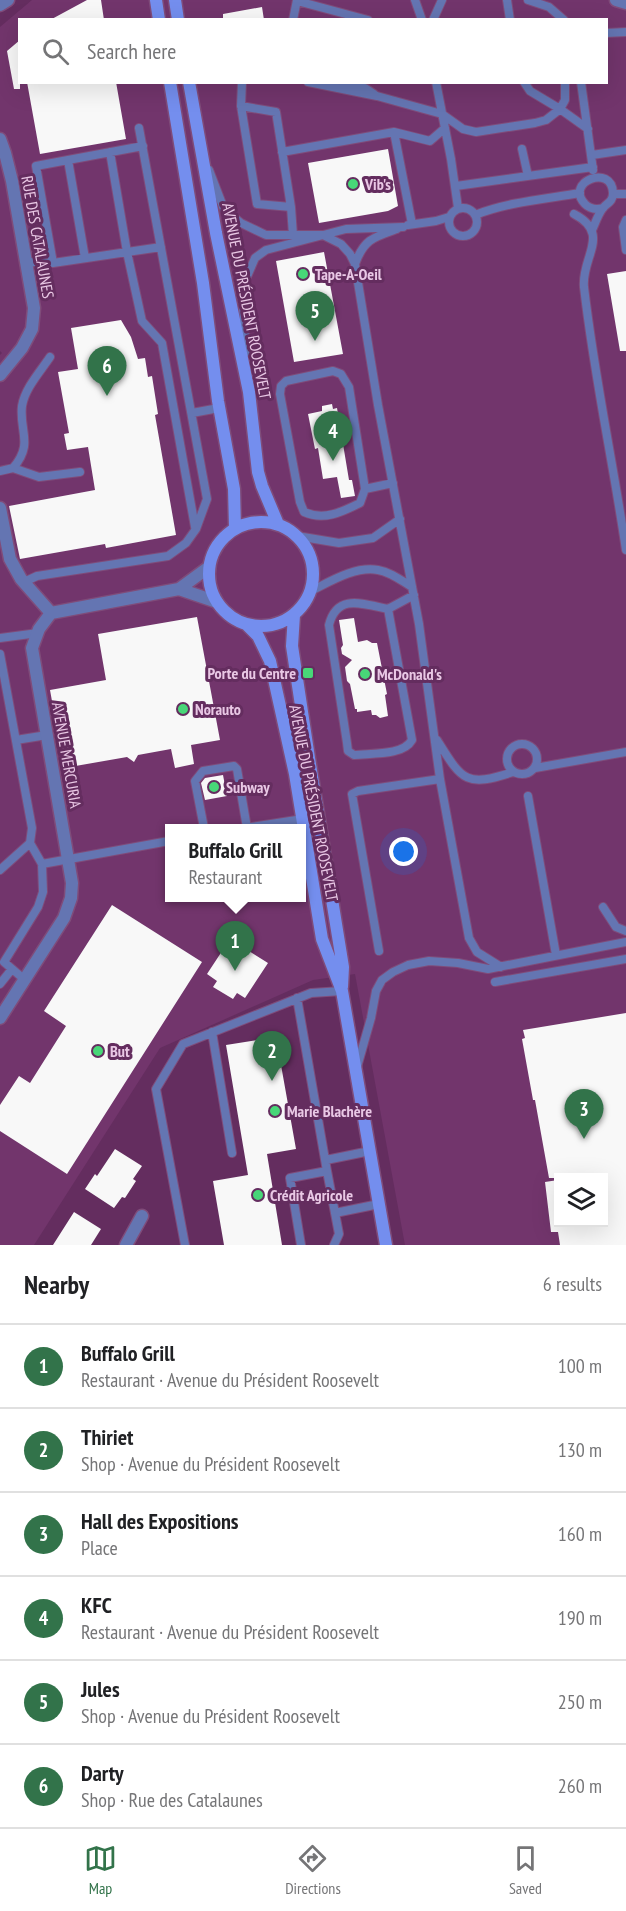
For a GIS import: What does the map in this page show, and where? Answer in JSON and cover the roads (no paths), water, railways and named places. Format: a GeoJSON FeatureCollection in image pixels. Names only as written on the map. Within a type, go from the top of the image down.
{"type":"FeatureCollection","features":[{"type":"Feature","properties":{"kind":"main road"},"geometry":{"type":"LineString","coordinates":[[156,0],[159,18]]}},
{"type":"Feature","properties":{"kind":"main road"},"geometry":{"type":"LineString","coordinates":[[175,0],[178,18]]}},
{"type":"Feature","properties":{"kind":"main road"},"geometry":{"type":"LineString","coordinates":[[170,84],[203,283],[219,408],[234,489],[236,528]]}},
{"type":"Feature","properties":{"kind":"main road","name":"AVENUE DU PRÉSIDENT ROOSEVELT"},"geometry":{"type":"LineString","coordinates":[[189,84],[216,233],[249,392],[258,472],[278,524]]}},
{"type":"Feature","properties":{"kind":"main road"},"geometry":{"type":"LineString","coordinates":[[257,522],[278,524],[297,536],[306,547],[312,561],[311,591],[304,604],[286,620],[267,626],[247,625],[233,619],[222,609],[209,584],[209,567],[218,545],[236,528],[257,522]]}},
{"type":"Feature","properties":{"kind":"main road","name":"AVENUE DU PRÉSIDENT ROOSEVELT"},"geometry":{"type":"LineString","coordinates":[[294,615],[292,646],[344,967],[342,991]]}},
{"type":"Feature","properties":{"kind":"main road","name":"AVENUE DU PRÉSIDENT ROOSEVELT"},"geometry":{"type":"LineString","coordinates":[[247,625],[258,636],[270,661],[304,824]]}},
{"type":"Feature","properties":{"kind":"main road","name":"AVENUE DU PRÉSIDENT ROOSEVELT"},"geometry":{"type":"LineString","coordinates":[[306,838],[322,939],[342,991],[386,1245]]}},
{"type":"Feature","properties":{"kind":"street"},"geometry":{"type":"LineString","coordinates":[[0,5],[8,0]]}},
{"type":"Feature","properties":{"kind":"street"},"geometry":{"type":"LineString","coordinates":[[616,0],[626,3]]}},
{"type":"Feature","properties":{"kind":"street","name":"RUE DES CATALAUNES"},"geometry":{"type":"LineString","coordinates":[[0,139],[11,175],[34,308],[32,329],[21,348],[1,370]]}},
{"type":"Feature","properties":{"kind":"street"},"geometry":{"type":"LineString","coordinates":[[0,508],[10,559],[24,582],[51,613],[179,589],[209,567]]}},
{"type":"Feature","properties":{"kind":"street"},"geometry":{"type":"LineString","coordinates":[[179,589],[218,602]]}},
{"type":"Feature","properties":{"kind":"street","name":"AVENUE MERCURIA"},"geometry":{"type":"LineString","coordinates":[[0,1018],[64,918],[71,898],[72,883],[32,648],[38,633],[51,613]]}},
{"type":"Feature","properties":{"kind":"street"},"geometry":{"type":"LineString","coordinates":[[126,1245],[142,1216]]}},
{"type":"Feature","properties":{"kind":"lane"},"geometry":{"type":"LineString","coordinates":[[415,0],[421,18]]}},
{"type":"Feature","properties":{"kind":"lane"},"geometry":{"type":"LineString","coordinates":[[433,18],[442,0]]}},
{"type":"Feature","properties":{"kind":"lane"},"geometry":{"type":"LineString","coordinates":[[507,0],[510,18]]}},
{"type":"Feature","properties":{"kind":"lane"},"geometry":{"type":"LineString","coordinates":[[528,0],[549,8],[562,18]]}},
{"type":"Feature","properties":{"kind":"lane"},"geometry":{"type":"LineString","coordinates":[[293,18],[297,1],[330,15],[353,18]]}},
{"type":"Feature","properties":{"kind":"lane"},"geometry":{"type":"LineString","coordinates":[[549,8],[552,18]]}},
{"type":"Feature","properties":{"kind":"lane"},"geometry":{"type":"LineString","coordinates":[[608,33],[626,32]]}},
{"type":"Feature","properties":{"kind":"lane"},"geometry":{"type":"LineString","coordinates":[[242,84],[241,106],[257,204],[291,207]]}},
{"type":"Feature","properties":{"kind":"lane"},"geometry":{"type":"LineString","coordinates":[[317,84],[377,96],[442,114],[463,129],[476,132],[546,120],[560,109],[565,100],[565,84]]}},
{"type":"Feature","properties":{"kind":"lane"},"geometry":{"type":"LineString","coordinates":[[350,84],[365,88],[377,96]]}},
{"type":"Feature","properties":{"kind":"lane"},"geometry":{"type":"LineString","coordinates":[[436,84],[456,186],[458,208]]}},
{"type":"Feature","properties":{"kind":"lane"},"geometry":{"type":"LineString","coordinates":[[525,84],[530,92],[560,109],[588,129]]}},
{"type":"Feature","properties":{"kind":"lane"},"geometry":{"type":"LineString","coordinates":[[580,84],[594,177]]}},
{"type":"Feature","properties":{"kind":"lane"},"geometry":{"type":"LineString","coordinates":[[241,106],[276,112],[291,207],[293,235]]}},
{"type":"Feature","properties":{"kind":"lane"},"geometry":{"type":"LineString","coordinates":[[24,582],[37,576],[168,556],[186,543],[196,530],[207,499],[139,128]]}},
{"type":"Feature","properties":{"kind":"lane"},"geometry":{"type":"LineString","coordinates":[[282,152],[394,132],[430,141],[445,128]]}},
{"type":"Feature","properties":{"kind":"lane"},"geometry":{"type":"LineString","coordinates":[[394,132],[412,224]]}},
{"type":"Feature","properties":{"kind":"lane"},"geometry":{"type":"LineString","coordinates":[[53,263],[36,166],[142,146]]}},
{"type":"Feature","properties":{"kind":"lane"},"geometry":{"type":"LineString","coordinates":[[201,147],[224,209],[241,223],[266,235],[323,235],[341,244],[356,264],[378,405],[413,591],[440,779],[468,938],[477,952],[501,967]]}},
{"type":"Feature","properties":{"kind":"lane"},"geometry":{"type":"LineString","coordinates":[[522,148],[528,176]]}},
{"type":"Feature","properties":{"kind":"lane"},"geometry":{"type":"LineString","coordinates":[[592,155],[626,150]]}},
{"type":"Feature","properties":{"kind":"lane"},"geometry":{"type":"LineString","coordinates":[[110,152],[127,252],[142,321],[162,343],[196,530]]}},
{"type":"Feature","properties":{"kind":"lane"},"geometry":{"type":"LineString","coordinates":[[68,160],[85,258]]}},
{"type":"Feature","properties":{"kind":"lane"},"geometry":{"type":"LineString","coordinates":[[456,186],[592,167]]}},
{"type":"Feature","properties":{"kind":"lane"},"geometry":{"type":"LineString","coordinates":[[594,177],[608,182],[613,194],[610,203],[603,208],[587,207],[581,198],[583,184],[594,177]]}},
{"type":"Feature","properties":{"kind":"lane"},"geometry":{"type":"LineString","coordinates":[[475,215],[511,205],[580,193]]}},
{"type":"Feature","properties":{"kind":"lane"},"geometry":{"type":"LineString","coordinates":[[613,194],[626,194]]}},
{"type":"Feature","properties":{"kind":"lane"},"geometry":{"type":"LineString","coordinates":[[458,208],[468,209],[475,215],[477,223],[474,230],[462,236],[451,230],[449,218],[458,208]]}},
{"type":"Feature","properties":{"kind":"lane"},"geometry":{"type":"LineString","coordinates":[[592,230],[603,208]]}},
{"type":"Feature","properties":{"kind":"lane"},"geometry":{"type":"LineString","coordinates":[[574,214],[586,220],[592,230],[593,241],[583,279],[591,343],[626,550]]}},
{"type":"Feature","properties":{"kind":"lane"},"geometry":{"type":"LineString","coordinates":[[249,392],[242,288],[255,258],[266,250],[346,229],[403,226],[449,218]]}},
{"type":"Feature","properties":{"kind":"lane"},"geometry":{"type":"LineString","coordinates":[[626,220],[623,227],[626,250]]}},
{"type":"Feature","properties":{"kind":"lane"},"geometry":{"type":"LineString","coordinates":[[356,264],[359,252],[367,242],[403,226]]}},
{"type":"Feature","properties":{"kind":"lane"},"geometry":{"type":"LineString","coordinates":[[27,262],[53,263],[161,247]]}},
{"type":"Feature","properties":{"kind":"lane"},"geometry":{"type":"LineString","coordinates":[[162,343],[178,340]]}},
{"type":"Feature","properties":{"kind":"lane"},"geometry":{"type":"LineString","coordinates":[[13,468],[21,459],[26,439],[22,407],[26,392],[50,357]]}},
{"type":"Feature","properties":{"kind":"lane"},"geometry":{"type":"LineString","coordinates":[[333,371],[341,374],[349,387],[365,489],[360,503],[342,512],[323,516],[304,512],[300,502],[280,394],[281,386],[286,381],[333,371]]}},
{"type":"Feature","properties":{"kind":"lane"},"geometry":{"type":"LineString","coordinates":[[192,413],[219,408]]}},
{"type":"Feature","properties":{"kind":"lane"},"geometry":{"type":"LineString","coordinates":[[0,471],[13,468],[39,477],[80,472]]}},
{"type":"Feature","properties":{"kind":"lane"},"geometry":{"type":"LineString","coordinates":[[365,489],[393,483]]}},
{"type":"Feature","properties":{"kind":"lane"},"geometry":{"type":"LineString","coordinates":[[297,536],[339,543],[350,542],[373,538],[400,519]]}},
{"type":"Feature","properties":{"kind":"lane"},"geometry":{"type":"LineString","coordinates":[[311,591],[344,576],[366,570],[378,570],[390,574],[413,591]]}},
{"type":"Feature","properties":{"kind":"lane"},"geometry":{"type":"LineString","coordinates":[[388,609],[412,740],[408,746],[399,750],[354,755],[348,751],[329,625],[331,615],[337,607],[354,603],[388,609],[413,591]]}},
{"type":"Feature","properties":{"kind":"lane"},"geometry":{"type":"LineString","coordinates":[[0,638],[38,633]]}},
{"type":"Feature","properties":{"kind":"lane"},"geometry":{"type":"LineString","coordinates":[[0,654],[32,828],[30,843],[42,864],[43,892],[38,907],[2,960],[25,980]]}},
{"type":"Feature","properties":{"kind":"lane"},"geometry":{"type":"LineString","coordinates":[[16,740],[47,735]]}},
{"type":"Feature","properties":{"kind":"lane"},"geometry":{"type":"LineString","coordinates":[[434,736],[453,767],[472,780],[487,781],[513,772],[525,774],[535,768],[626,752]]}},
{"type":"Feature","properties":{"kind":"lane"},"geometry":{"type":"LineString","coordinates":[[513,772],[507,763],[507,757],[513,747],[519,744],[530,746],[534,751],[537,762],[535,768]]}},
{"type":"Feature","properties":{"kind":"lane"},"geometry":{"type":"LineString","coordinates":[[203,824],[195,781],[203,771],[234,766],[237,769],[245,824]]}},
{"type":"Feature","properties":{"kind":"lane"},"geometry":{"type":"LineString","coordinates":[[379,951],[352,794],[358,791],[440,779]]}},
{"type":"Feature","properties":{"kind":"lane"},"geometry":{"type":"LineString","coordinates":[[528,795],[556,955]]}},
{"type":"Feature","properties":{"kind":"lane"},"geometry":{"type":"LineString","coordinates":[[271,824],[303,819]]}},
{"type":"Feature","properties":{"kind":"lane"},"geometry":{"type":"LineString","coordinates":[[0,870],[30,843]]}},
{"type":"Feature","properties":{"kind":"lane"},"geometry":{"type":"LineString","coordinates":[[42,864],[165,843]]}},
{"type":"Feature","properties":{"kind":"lane"},"geometry":{"type":"LineString","coordinates":[[603,908],[616,927],[626,931]]}},
{"type":"Feature","properties":{"kind":"lane"},"geometry":{"type":"LineString","coordinates":[[355,1071],[371,1018],[376,991],[382,980],[393,972],[408,965],[429,961],[458,963],[488,969],[626,942]]}},
{"type":"Feature","properties":{"kind":"lane"},"geometry":{"type":"LineString","coordinates":[[495,982],[626,959]]}},
{"type":"Feature","properties":{"kind":"lane"},"geometry":{"type":"LineString","coordinates":[[0,984],[12,969]]}},
{"type":"Feature","properties":{"kind":"lane"},"geometry":{"type":"LineString","coordinates":[[185,1245],[156,1089],[183,1044],[311,993],[342,991]]}},
{"type":"Feature","properties":{"kind":"lane"},"geometry":{"type":"LineString","coordinates":[[297,998],[339,1234],[334,1245]]}},
{"type":"Feature","properties":{"kind":"lane"},"geometry":{"type":"LineString","coordinates":[[212,1032],[232,1154]]}},
{"type":"Feature","properties":{"kind":"lane"},"geometry":{"type":"LineString","coordinates":[[326,1160],[370,1151]]}},
{"type":"Feature","properties":{"kind":"lane"},"geometry":{"type":"LineString","coordinates":[[301,1245],[290,1178],[327,1171]]}},
{"type":"Feature","properties":{"kind":"lane"},"geometry":{"type":"LineString","coordinates":[[335,1213],[379,1204]]}},
{"type":"Feature","properties":{"kind":"place","name":"Vib's"},"geometry":{"type":"Point","coordinates":[353,184]}},
{"type":"Feature","properties":{"kind":"place","name":"Tape-A-Oeil"},"geometry":{"type":"Point","coordinates":[303,274]}},
{"type":"Feature","properties":{"kind":"place","name":"Jules"},"geometry":{"type":"Point","coordinates":[315,341]}},
{"type":"Feature","properties":{"kind":"place","name":"Darty"},"geometry":{"type":"Point","coordinates":[107,396]}},
{"type":"Feature","properties":{"kind":"place","name":"KFC"},"geometry":{"type":"Point","coordinates":[333,461]}},
{"type":"Feature","properties":{"kind":"place","name":"Porte du Centre"},"geometry":{"type":"Point","coordinates":[308,673]}},
{"type":"Feature","properties":{"kind":"place","name":"McDonald's"},"geometry":{"type":"Point","coordinates":[365,674]}},
{"type":"Feature","properties":{"kind":"place","name":"Norauto"},"geometry":{"type":"Point","coordinates":[183,709]}},
{"type":"Feature","properties":{"kind":"place","name":"Subway"},"geometry":{"type":"Point","coordinates":[214,787]}},
{"type":"Feature","properties":{"kind":"place","name":"Buffalo Grill"},"geometry":{"type":"Point","coordinates":[235,971]}},
{"type":"Feature","properties":{"kind":"place","name":"But"},"geometry":{"type":"Point","coordinates":[98,1051]}},
{"type":"Feature","properties":{"kind":"place","name":"Thiriet"},"geometry":{"type":"Point","coordinates":[272,1081]}},
{"type":"Feature","properties":{"kind":"place","name":"Marie Blachère"},"geometry":{"type":"Point","coordinates":[275,1111]}},
{"type":"Feature","properties":{"kind":"place","name":"Hall des Expositions"},"geometry":{"type":"Point","coordinates":[584,1139]}},
{"type":"Feature","properties":{"kind":"place","name":"Crédit Agricole"},"geometry":{"type":"Point","coordinates":[258,1195]}}]}
